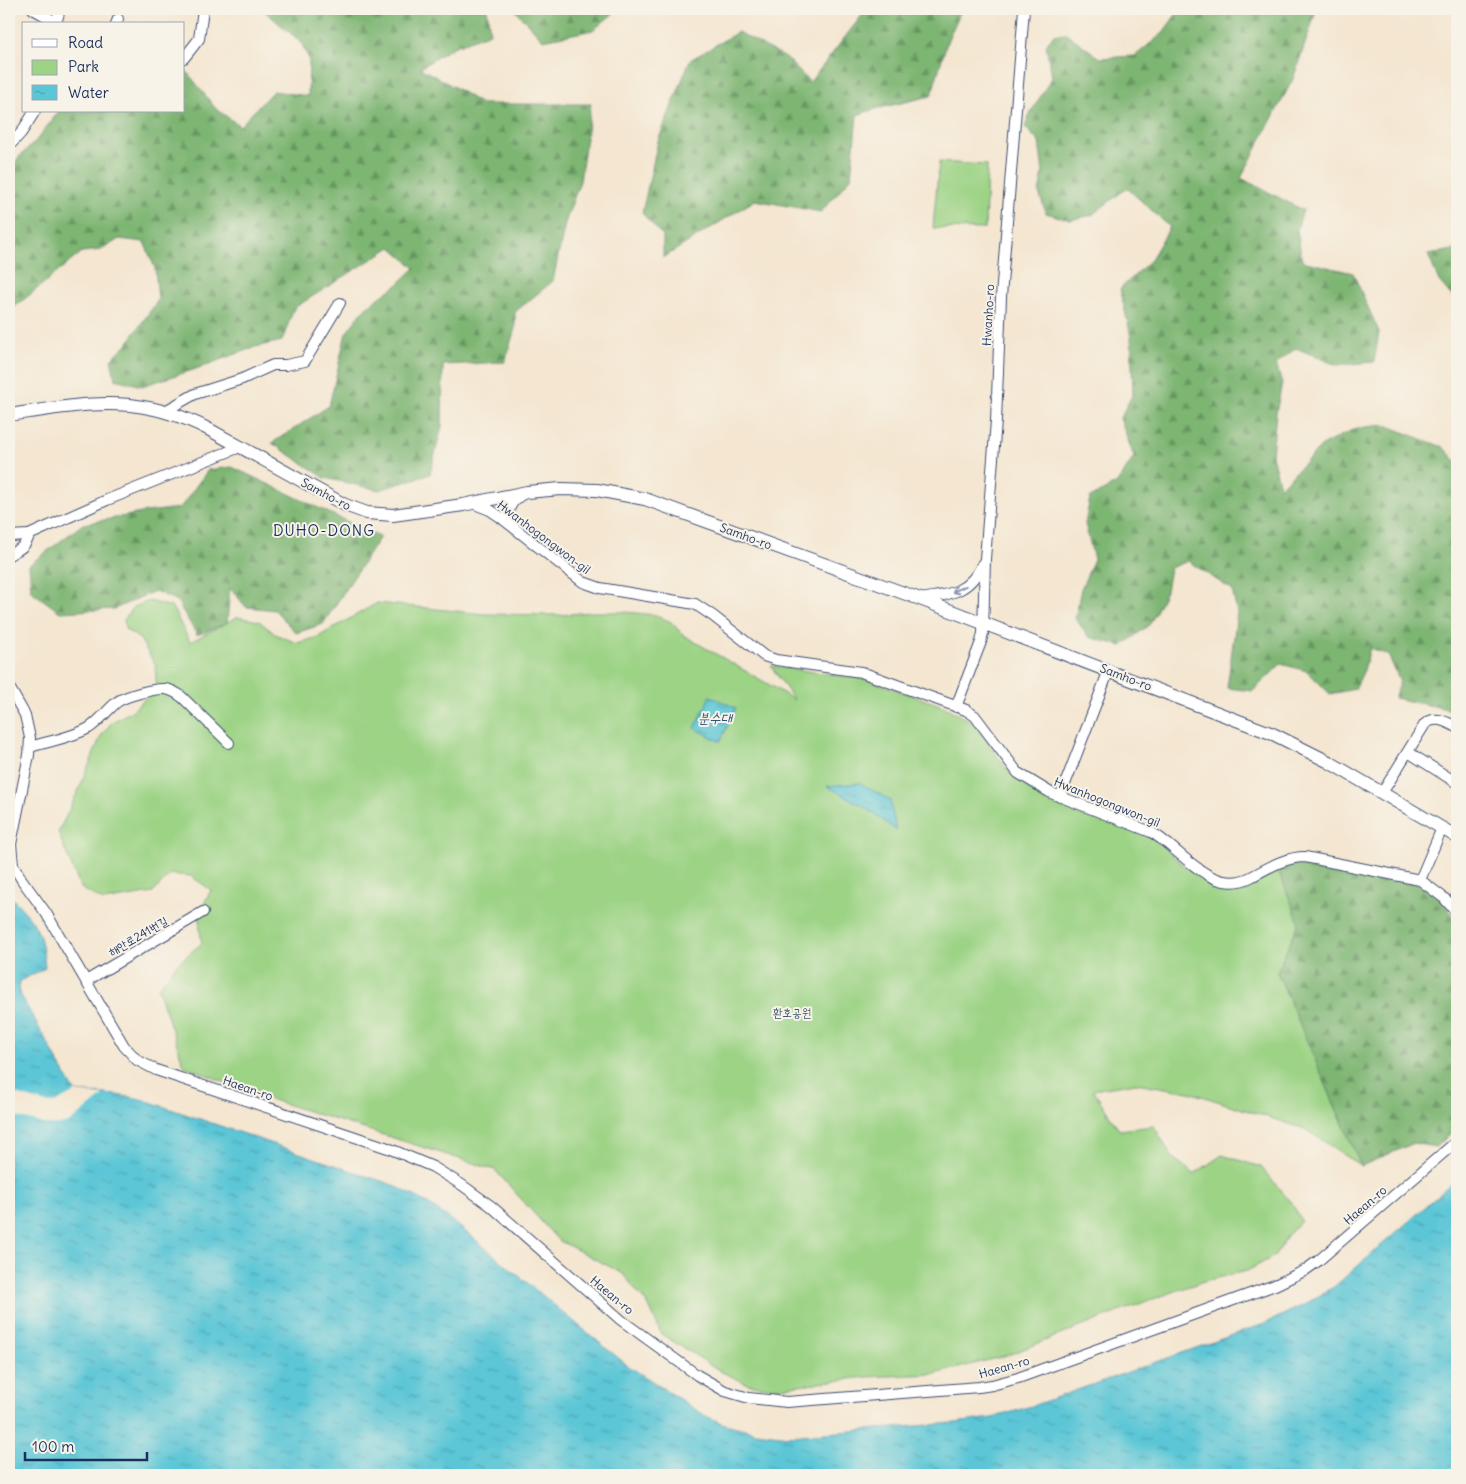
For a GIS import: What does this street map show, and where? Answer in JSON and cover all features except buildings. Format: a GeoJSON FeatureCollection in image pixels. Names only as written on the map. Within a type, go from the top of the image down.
{"type":"FeatureCollection","features":[{"type":"Feature","properties":{"kind":"main road","name":"Samho-ro"},"geometry":{"type":"LineString","coordinates":[[9,415],[91,404],[138,405],[165,411],[197,423],[345,505],[367,513],[380,515],[406,514],[526,492],[561,489],[596,490],[645,499],[920,599],[1273,734],[1330,762],[1457,837]]}},
{"type":"Feature","properties":{"kind":"street"},"geometry":{"type":"LineString","coordinates":[[33,9],[54,22]]}},
{"type":"Feature","properties":{"kind":"street"},"geometry":{"type":"LineString","coordinates":[[56,22],[60,9]]}},
{"type":"Feature","properties":{"kind":"street"},"geometry":{"type":"LineString","coordinates":[[185,57],[199,39],[203,9]]}},
{"type":"Feature","properties":{"kind":"street","name":"Hwanho-ro"},"geometry":{"type":"LineString","coordinates":[[956,707],[981,642],[983,624],[985,560],[996,421],[1001,297],[1024,9]]}},
{"type":"Feature","properties":{"kind":"street"},"geometry":{"type":"LineString","coordinates":[[9,146],[21,133],[35,112]]}},
{"type":"Feature","properties":{"kind":"street"},"geometry":{"type":"LineString","coordinates":[[165,411],[195,394],[242,379],[273,365],[286,365],[305,361],[340,303]]}},
{"type":"Feature","properties":{"kind":"street"},"geometry":{"type":"LineString","coordinates":[[9,536],[29,535],[107,500],[240,447]]}},
{"type":"Feature","properties":{"kind":"street"},"geometry":{"type":"LineString","coordinates":[[514,527],[509,520],[509,509],[516,498],[526,492]]}},
{"type":"Feature","properties":{"kind":"street","name":"Hwanhogongwon-gil"},"geometry":{"type":"LineString","coordinates":[[471,502],[490,510],[514,527],[583,582],[600,588],[695,604],[764,656],[776,660],[861,672],[956,707],[975,716],[1018,772],[1060,797],[1151,832],[1165,841],[1197,869],[1224,880],[1232,882],[1243,881],[1285,860],[1305,857],[1420,880],[1435,890],[1454,909]]}},
{"type":"Feature","properties":{"kind":"street"},"geometry":{"type":"LineString","coordinates":[[9,555],[28,543],[29,535]]}},
{"type":"Feature","properties":{"kind":"street"},"geometry":{"type":"LineString","coordinates":[[920,599],[960,590],[974,579],[985,560]]}},
{"type":"Feature","properties":{"kind":"street"},"geometry":{"type":"LineString","coordinates":[[1060,797],[1109,670]]}},
{"type":"Feature","properties":{"kind":"street","name":"Haean-ro"},"geometry":{"type":"LineString","coordinates":[[9,687],[25,714],[30,747],[11,844],[13,865],[46,913],[124,1046],[134,1058],[156,1070],[388,1148],[433,1167],[491,1206],[608,1310],[689,1370],[725,1391],[762,1400],[799,1402],[964,1389],[992,1385],[1018,1378],[1285,1280],[1311,1266],[1457,1142]]}},
{"type":"Feature","properties":{"kind":"street"},"geometry":{"type":"LineString","coordinates":[[30,747],[75,734],[90,727],[124,698],[165,689],[176,692],[228,743]]}},
{"type":"Feature","properties":{"kind":"street"},"geometry":{"type":"LineString","coordinates":[[1382,793],[1429,720],[1438,719],[1457,727]]}},
{"type":"Feature","properties":{"kind":"street"},"geometry":{"type":"LineString","coordinates":[[1408,752],[1457,783]]}},
{"type":"Feature","properties":{"kind":"street"},"geometry":{"type":"LineString","coordinates":[[1420,880],[1442,828]]}},
{"type":"Feature","properties":{"kind":"street"},"geometry":{"type":"LineString","coordinates":[[1454,909],[1457,896]]}},
{"type":"Feature","properties":{"kind":"street","name":"해안로241번길"},"geometry":{"type":"LineString","coordinates":[[86,981],[203,912]]}},
{"type":"Feature","properties":{"kind":"green space"},"geometry":{"type":"Polygon","coordinates":[[[262,9],[487,9],[490,33],[453,47],[420,68],[481,104],[591,104],[580,181],[565,223],[553,281],[515,312],[515,328],[505,362],[443,365],[442,426],[430,474],[379,490],[325,478],[272,443],[329,406],[346,333],[365,308],[397,285],[415,268],[391,247],[294,308],[282,341],[255,347],[193,370],[142,386],[115,379],[111,359],[127,344],[158,300],[155,268],[144,242],[119,239],[101,250],[82,252],[9,313],[9,176],[18,158],[35,142],[58,112],[185,112],[185,69],[216,109],[240,126],[273,91],[308,96],[309,59],[301,42],[262,9]]]}},
{"type":"Feature","properties":{"kind":"green space"},"geometry":{"type":"Polygon","coordinates":[[[514,9],[619,9],[593,30],[543,40],[514,9]]]}},
{"type":"Feature","properties":{"kind":"green space"},"geometry":{"type":"Polygon","coordinates":[[[867,9],[962,9],[948,39],[931,96],[857,115],[851,178],[821,212],[755,200],[663,258],[663,236],[642,213],[658,141],[690,60],[738,32],[786,58],[810,82],[867,9]]]}},
{"type":"Feature","properties":{"kind":"green space"},"geometry":{"type":"Polygon","coordinates":[[[1180,9],[1317,9],[1293,79],[1241,178],[1303,210],[1297,230],[1302,261],[1353,273],[1379,332],[1374,362],[1337,365],[1296,348],[1276,364],[1282,383],[1276,413],[1272,455],[1280,487],[1323,445],[1356,428],[1385,425],[1443,447],[1457,462],[1457,711],[1394,698],[1400,681],[1388,655],[1370,648],[1364,670],[1355,689],[1330,694],[1307,671],[1281,664],[1253,691],[1227,688],[1237,613],[1232,590],[1188,561],[1170,568],[1166,591],[1150,624],[1122,646],[1089,637],[1075,618],[1081,589],[1094,559],[1085,524],[1090,498],[1117,483],[1134,457],[1120,418],[1133,394],[1131,337],[1120,289],[1150,261],[1170,227],[1127,188],[1092,215],[1070,220],[1046,213],[1039,193],[1043,173],[1039,142],[1025,127],[1030,114],[1052,77],[1046,46],[1053,35],[1066,33],[1100,58],[1135,56],[1162,34],[1180,9]]]}},
{"type":"Feature","properties":{"kind":"green space"},"geometry":{"type":"Polygon","coordinates":[[[939,162],[987,165],[985,229],[933,228],[939,162]]]}},
{"type":"Feature","properties":{"kind":"green space"},"geometry":{"type":"Polygon","coordinates":[[[1457,249],[1457,302],[1439,281],[1428,255],[1457,249]]]}},
{"type":"Feature","properties":{"kind":"green space"},"geometry":{"type":"Polygon","coordinates":[[[232,467],[380,537],[323,624],[296,633],[275,610],[246,607],[230,588],[227,623],[197,635],[177,601],[155,591],[114,609],[60,612],[31,591],[29,565],[83,524],[180,508],[208,470],[232,467]]]}},
{"type":"Feature","properties":{"kind":"green space","name":"환호공원"},"geometry":{"type":"Polygon","coordinates":[[[149,601],[172,607],[190,642],[237,617],[259,621],[275,634],[297,643],[318,637],[377,603],[485,614],[561,615],[590,612],[626,612],[656,615],[671,622],[683,635],[794,700],[771,666],[866,679],[943,706],[975,724],[1008,771],[1050,797],[1152,837],[1184,866],[1212,882],[1227,886],[1242,885],[1284,865],[1457,920],[1457,1128],[1436,1147],[1414,1143],[1361,1166],[1305,1129],[1189,1092],[1136,1083],[1093,1090],[1119,1130],[1154,1126],[1172,1157],[1194,1174],[1222,1155],[1261,1167],[1293,1205],[1301,1221],[1287,1236],[1275,1256],[1247,1271],[1204,1281],[1008,1355],[935,1374],[866,1377],[774,1388],[748,1384],[722,1372],[661,1334],[649,1306],[622,1273],[558,1240],[495,1170],[263,1097],[184,1066],[158,988],[177,964],[202,943],[200,915],[211,890],[191,876],[170,874],[153,893],[103,901],[81,888],[58,833],[101,736],[112,722],[132,711],[156,688],[156,666],[140,639],[125,629],[124,619],[134,607],[149,601]]]}},
{"type":"Feature","properties":{"kind":"green space"},"geometry":{"type":"Polygon","coordinates":[[[1304,860],[1415,882],[1439,898],[1457,920],[1457,1128],[1436,1147],[1414,1143],[1361,1166],[1277,972],[1299,922],[1277,868],[1304,860]]]}},
{"type":"Feature","properties":{"kind":"water","name":"분수대"},"geometry":{"type":"Polygon","coordinates":[[[710,696],[736,708],[720,742],[695,728],[710,696]]]}},
{"type":"Feature","properties":{"kind":"water"},"geometry":{"type":"Polygon","coordinates":[[[860,783],[890,800],[896,830],[865,807],[827,786],[860,783]]]}},
{"type":"Feature","properties":{"kind":"water"},"geometry":{"type":"Polygon","coordinates":[[[12,898],[30,918],[39,935],[45,968],[20,981],[19,989],[21,996],[75,1092],[119,1095],[144,1100],[393,1185],[420,1199],[449,1218],[627,1365],[704,1415],[721,1423],[756,1432],[788,1436],[955,1423],[992,1418],[1032,1406],[1264,1324],[1304,1305],[1335,1286],[1457,1179],[1457,1475],[9,1475],[9,900],[12,898]]]}},
{"type":"Feature","properties":{"kind":"pier"},"geometry":{"type":"Polygon","coordinates":[[[9,1092],[46,1103],[55,1103],[75,1092],[104,1095],[68,1123],[48,1125],[9,1115],[9,1092]]]}},
{"type":"Feature","properties":{"kind":"district","name":"DUHO-DONG"},"geometry":{"type":"Point","coordinates":[324,530]}}]}
